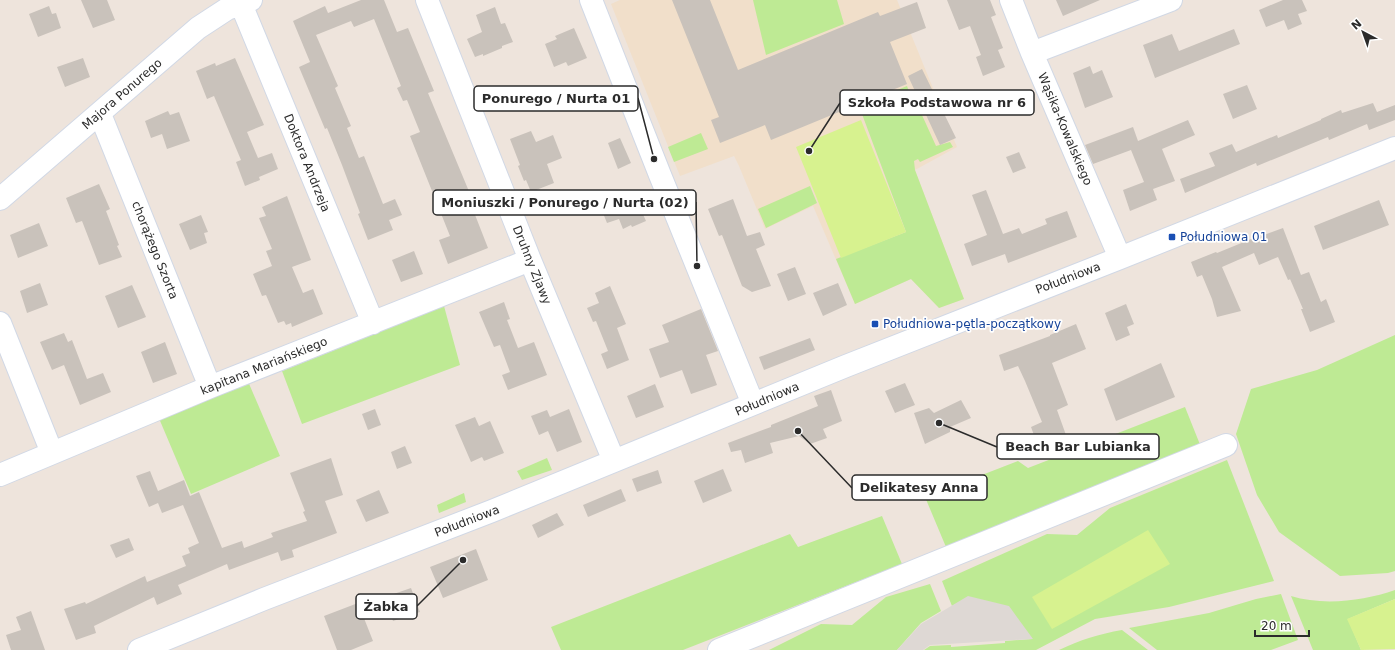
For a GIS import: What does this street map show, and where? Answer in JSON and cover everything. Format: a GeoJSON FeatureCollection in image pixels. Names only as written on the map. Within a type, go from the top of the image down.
{"type":"FeatureCollection","features":[{"type":"Feature","properties":{"kind":"street","name":"Druhny Zjawy"},"geometry":{"type":"LineString","coordinates":[[427,0],[530,260],[614,461]]}},
{"type":"Feature","properties":{"kind":"street"},"geometry":{"type":"LineString","coordinates":[[591,0],[754,404]]}},
{"type":"Feature","properties":{"kind":"street","name":"Wąsika-Kowalskiego"},"geometry":{"type":"LineString","coordinates":[[1011,0],[1032,53],[1120,258]]}},
{"type":"Feature","properties":{"kind":"street"},"geometry":{"type":"LineString","coordinates":[[1032,53],[1171,0]]}},
{"type":"Feature","properties":{"kind":"street","name":"Majora Ponurego"},"geometry":{"type":"LineString","coordinates":[[0,199],[198,28],[227,9],[246,2]]}},
{"type":"Feature","properties":{"kind":"street","name":"Doktora Andrzeja"},"geometry":{"type":"LineString","coordinates":[[246,2],[373,323]]}},
{"type":"Feature","properties":{"kind":"street","name":"chorążego Szorta"},"geometry":{"type":"LineString","coordinates":[[100,114],[210,387]]}},
{"type":"Feature","properties":{"kind":"street","name":"Południowa"},"geometry":{"type":"LineString","coordinates":[[139,650],[614,461],[962,319],[1120,258],[1395,148]]}},
{"type":"Feature","properties":{"kind":"street","name":"kapitana Mariańskiego"},"geometry":{"type":"LineString","coordinates":[[0,475],[210,387],[530,260]]}},
{"type":"Feature","properties":{"kind":"street"},"geometry":{"type":"LineString","coordinates":[[0,323],[52,453]]}},
{"type":"Feature","properties":{"kind":"street"},"geometry":{"type":"LineString","coordinates":[[719,650],[1226,446]]}},
{"type":"Feature","properties":{"kind":"shaded area"},"geometry":{"type":"Polygon","coordinates":[[[620,0],[897,0],[957,147],[915,170],[964,299],[939,308],[911,279],[855,304],[813,206],[765,229],[734,156],[680,176],[611,4],[620,0]]]}},
{"type":"Feature","properties":{"kind":"shaded area"},"geometry":{"type":"Polygon","coordinates":[[[968,596],[1009,606],[1033,639],[930,645],[923,650],[897,650],[921,624],[968,596]]]}},
{"type":"Feature","properties":{"kind":"green space"},"geometry":{"type":"Polygon","coordinates":[[[753,0],[837,0],[844,24],[766,55],[753,0]]]}},
{"type":"Feature","properties":{"kind":"green space"},"geometry":{"type":"Polygon","coordinates":[[[907,86],[914,105],[917,104],[936,146],[950,142],[953,147],[920,162],[918,159],[914,161],[915,170],[964,299],[939,308],[911,279],[855,304],[836,259],[906,232],[859,106],[907,86]]]}},
{"type":"Feature","properties":{"kind":"green space"},"geometry":{"type":"Polygon","coordinates":[[[861,120],[906,232],[841,258],[796,147],[861,120]]]}},
{"type":"Feature","properties":{"kind":"green space"},"geometry":{"type":"Polygon","coordinates":[[[701,133],[708,149],[674,162],[668,147],[701,133]]]}},
{"type":"Feature","properties":{"kind":"green space"},"geometry":{"type":"Polygon","coordinates":[[[810,186],[817,203],[766,228],[758,209],[810,186]]]}},
{"type":"Feature","properties":{"kind":"green space"},"geometry":{"type":"Polygon","coordinates":[[[444,306],[460,365],[302,424],[282,371],[444,306]]]}},
{"type":"Feature","properties":{"kind":"green space"},"geometry":{"type":"Polygon","coordinates":[[[1395,335],[1395,571],[1388,573],[1340,576],[1279,532],[1257,495],[1236,434],[1251,389],[1317,370],[1395,335]]]}},
{"type":"Feature","properties":{"kind":"green space"},"geometry":{"type":"Polygon","coordinates":[[[247,379],[280,456],[191,494],[158,416],[247,379]]]}},
{"type":"Feature","properties":{"kind":"green space"},"geometry":{"type":"Polygon","coordinates":[[[1185,407],[1201,447],[946,547],[925,497],[1018,461],[1028,468],[1185,407]]]}},
{"type":"Feature","properties":{"kind":"green space"},"geometry":{"type":"Polygon","coordinates":[[[547,458],[552,470],[522,480],[517,471],[547,458]]]}},
{"type":"Feature","properties":{"kind":"green space"},"geometry":{"type":"Polygon","coordinates":[[[1227,460],[1274,581],[1169,607],[1095,619],[1036,650],[924,650],[930,646],[951,645],[951,647],[1005,643],[1005,641],[1032,639],[969,597],[952,606],[942,581],[1047,534],[1077,535],[1110,508],[1227,460]]]}},
{"type":"Feature","properties":{"kind":"green space"},"geometry":{"type":"Polygon","coordinates":[[[464,493],[466,502],[439,513],[437,505],[464,493]]]}},
{"type":"Feature","properties":{"kind":"green space"},"geometry":{"type":"Polygon","coordinates":[[[882,516],[902,564],[683,650],[561,650],[551,627],[790,534],[798,547],[882,516]]]}},
{"type":"Feature","properties":{"kind":"green space"},"geometry":{"type":"Polygon","coordinates":[[[1148,530],[1170,564],[1052,629],[1032,597],[1148,530]]]}},
{"type":"Feature","properties":{"kind":"green space"},"geometry":{"type":"Polygon","coordinates":[[[930,584],[941,611],[921,623],[897,650],[769,650],[821,624],[852,625],[886,597],[930,584]]]}},
{"type":"Feature","properties":{"kind":"green space"},"geometry":{"type":"Polygon","coordinates":[[[1395,590],[1395,599],[1348,619],[1361,650],[1313,650],[1291,596],[1316,601],[1343,601],[1370,597],[1395,590]]]}},
{"type":"Feature","properties":{"kind":"green space"},"geometry":{"type":"Polygon","coordinates":[[[1281,594],[1298,640],[1271,650],[1157,650],[1129,628],[1209,613],[1256,599],[1281,594]]]}},
{"type":"Feature","properties":{"kind":"green space"},"geometry":{"type":"Polygon","coordinates":[[[1395,599],[1395,649],[1361,650],[1347,619],[1395,599]]]}},
{"type":"Feature","properties":{"kind":"green space"},"geometry":{"type":"Polygon","coordinates":[[[1122,630],[1148,650],[1059,650],[1074,643],[1105,633],[1122,630]]]}},
{"type":"Feature","properties":{"kind":"building"},"geometry":{"type":"Polygon","coordinates":[[[81,0],[107,0],[115,20],[93,28],[81,0]]]}},
{"type":"Feature","properties":{"kind":"building"},"geometry":{"type":"Polygon","coordinates":[[[361,0],[384,0],[397,32],[408,28],[434,91],[428,93],[473,201],[470,202],[488,248],[448,264],[439,240],[450,236],[410,136],[420,132],[407,100],[403,101],[397,88],[401,86],[374,19],[354,27],[351,21],[316,35],[338,86],[335,88],[351,126],[347,128],[359,158],[364,156],[383,204],[395,199],[402,215],[389,220],[393,230],[368,240],[358,214],[360,213],[342,165],[299,67],[310,62],[293,21],[325,6],[328,13],[361,0]]]}},
{"type":"Feature","properties":{"kind":"building"},"geometry":{"type":"Polygon","coordinates":[[[672,0],[710,0],[738,70],[878,12],[880,16],[917,2],[926,28],[890,42],[907,84],[771,140],[765,125],[720,143],[711,120],[719,117],[672,0]]]}},
{"type":"Feature","properties":{"kind":"building"},"geometry":{"type":"Polygon","coordinates":[[[947,0],[990,0],[996,15],[991,17],[1003,48],[998,50],[1005,67],[983,76],[976,57],[981,55],[970,26],[959,30],[947,0]]]}},
{"type":"Feature","properties":{"kind":"building"},"geometry":{"type":"Polygon","coordinates":[[[1056,0],[1100,0],[1063,16],[1056,0]]]}},
{"type":"Feature","properties":{"kind":"building"},"geometry":{"type":"Polygon","coordinates":[[[1283,0],[1302,0],[1307,11],[1298,14],[1302,24],[1288,30],[1284,20],[1266,27],[1259,10],[1283,0]]]}},
{"type":"Feature","properties":{"kind":"building"},"geometry":{"type":"Polygon","coordinates":[[[49,6],[52,14],[56,13],[61,28],[38,37],[29,14],[49,6]]]}},
{"type":"Feature","properties":{"kind":"building"},"geometry":{"type":"Polygon","coordinates":[[[495,7],[501,24],[505,23],[513,42],[483,56],[483,54],[475,57],[467,39],[482,32],[476,15],[495,7]]]}},
{"type":"Feature","properties":{"kind":"building"},"geometry":{"type":"Polygon","coordinates":[[[574,28],[587,58],[568,66],[566,62],[554,67],[545,44],[557,39],[555,36],[574,28]]]}},
{"type":"Feature","properties":{"kind":"building"},"geometry":{"type":"Polygon","coordinates":[[[1234,29],[1240,44],[1155,78],[1143,45],[1172,34],[1179,51],[1234,29]]]}},
{"type":"Feature","properties":{"kind":"building"},"geometry":{"type":"Polygon","coordinates":[[[83,58],[90,77],[65,87],[57,67],[83,58]]]}},
{"type":"Feature","properties":{"kind":"building"},"geometry":{"type":"Polygon","coordinates":[[[235,58],[264,125],[247,132],[258,158],[272,153],[278,169],[259,177],[260,180],[245,186],[236,162],[241,160],[214,96],[207,99],[196,71],[215,63],[216,66],[235,58]]]}},
{"type":"Feature","properties":{"kind":"building"},"geometry":{"type":"Polygon","coordinates":[[[1090,66],[1093,74],[1102,70],[1113,97],[1085,108],[1073,73],[1090,66]]]}},
{"type":"Feature","properties":{"kind":"building"},"geometry":{"type":"Polygon","coordinates":[[[922,69],[956,138],[940,145],[908,76],[922,69]]]}},
{"type":"Feature","properties":{"kind":"building"},"geometry":{"type":"Polygon","coordinates":[[[1247,85],[1257,109],[1233,119],[1223,94],[1247,85]]]}},
{"type":"Feature","properties":{"kind":"building"},"geometry":{"type":"Polygon","coordinates":[[[1373,103],[1377,112],[1395,105],[1395,120],[1369,130],[1367,124],[1329,140],[1328,137],[1257,166],[1256,163],[1185,193],[1180,179],[1215,166],[1209,153],[1232,144],[1236,152],[1277,135],[1278,138],[1341,110],[1342,113],[1373,103]]]}},
{"type":"Feature","properties":{"kind":"building"},"geometry":{"type":"Polygon","coordinates":[[[168,111],[170,115],[179,112],[190,141],[167,149],[162,134],[151,138],[145,121],[168,111]]]}},
{"type":"Feature","properties":{"kind":"building"},"geometry":{"type":"Polygon","coordinates":[[[1188,120],[1195,135],[1162,149],[1175,181],[1153,189],[1157,200],[1130,211],[1123,190],[1144,182],[1131,150],[1093,164],[1085,145],[1133,127],[1138,141],[1188,120]]]}},
{"type":"Feature","properties":{"kind":"building"},"geometry":{"type":"Polygon","coordinates":[[[531,131],[536,142],[553,135],[562,158],[547,164],[554,183],[531,192],[526,180],[524,181],[518,166],[520,165],[510,139],[531,131]]]}},
{"type":"Feature","properties":{"kind":"building"},"geometry":{"type":"Polygon","coordinates":[[[620,138],[631,163],[618,169],[608,143],[620,138]]]}},
{"type":"Feature","properties":{"kind":"building"},"geometry":{"type":"Polygon","coordinates":[[[1019,152],[1026,168],[1013,173],[1006,157],[1019,152]]]}},
{"type":"Feature","properties":{"kind":"building"},"geometry":{"type":"Polygon","coordinates":[[[99,184],[110,209],[106,211],[122,257],[99,265],[82,221],[76,223],[66,198],[99,184]]]}},
{"type":"Feature","properties":{"kind":"building"},"geometry":{"type":"Polygon","coordinates":[[[986,190],[1003,234],[1019,228],[1022,234],[1047,224],[1045,219],[1067,211],[1077,237],[1008,263],[1005,254],[972,266],[964,244],[987,235],[972,195],[986,190]]]}},
{"type":"Feature","properties":{"kind":"building"},"geometry":{"type":"Polygon","coordinates":[[[633,192],[646,221],[623,229],[619,219],[607,223],[601,208],[613,204],[611,201],[633,192]]]}},
{"type":"Feature","properties":{"kind":"building"},"geometry":{"type":"Polygon","coordinates":[[[287,196],[311,260],[292,267],[303,293],[313,289],[323,314],[292,327],[291,323],[286,325],[284,321],[278,323],[266,295],[262,296],[253,274],[272,266],[266,251],[272,249],[259,218],[266,216],[262,207],[287,196]]]}},
{"type":"Feature","properties":{"kind":"building"},"geometry":{"type":"Polygon","coordinates":[[[733,199],[747,236],[760,232],[765,245],[756,249],[771,286],[752,292],[742,286],[722,235],[719,236],[708,209],[733,199]]]}},
{"type":"Feature","properties":{"kind":"building"},"geometry":{"type":"Polygon","coordinates":[[[1379,200],[1389,225],[1323,250],[1314,226],[1379,200]]]}},
{"type":"Feature","properties":{"kind":"building"},"geometry":{"type":"Polygon","coordinates":[[[201,215],[208,232],[204,233],[207,243],[190,250],[179,224],[201,215]]]}},
{"type":"Feature","properties":{"kind":"building"},"geometry":{"type":"Polygon","coordinates":[[[39,223],[48,246],[18,258],[10,235],[39,223]]]}},
{"type":"Feature","properties":{"kind":"building"},"geometry":{"type":"Polygon","coordinates":[[[1283,228],[1301,275],[1288,280],[1278,257],[1259,265],[1254,253],[1222,267],[1241,311],[1217,317],[1212,299],[1202,275],[1197,277],[1191,262],[1283,228]]]}},
{"type":"Feature","properties":{"kind":"building"},"geometry":{"type":"Polygon","coordinates":[[[414,251],[423,274],[401,282],[392,260],[414,251]]]}},
{"type":"Feature","properties":{"kind":"building"},"geometry":{"type":"Polygon","coordinates":[[[795,267],[806,294],[788,301],[777,274],[795,267]]]}},
{"type":"Feature","properties":{"kind":"building"},"geometry":{"type":"Polygon","coordinates":[[[1309,272],[1321,302],[1326,299],[1335,322],[1310,332],[1301,309],[1303,309],[1290,279],[1309,272]]]}},
{"type":"Feature","properties":{"kind":"building"},"geometry":{"type":"Polygon","coordinates":[[[40,283],[48,305],[27,313],[20,291],[40,283]]]}},
{"type":"Feature","properties":{"kind":"building"},"geometry":{"type":"Polygon","coordinates":[[[838,283],[847,305],[823,316],[813,293],[838,283]]]}},
{"type":"Feature","properties":{"kind":"building"},"geometry":{"type":"Polygon","coordinates":[[[132,285],[146,317],[118,328],[105,296],[132,285]]]}},
{"type":"Feature","properties":{"kind":"building"},"geometry":{"type":"Polygon","coordinates":[[[610,286],[626,324],[617,328],[629,360],[607,369],[601,354],[608,351],[596,321],[593,322],[587,308],[599,303],[595,293],[610,286]]]}},
{"type":"Feature","properties":{"kind":"building"},"geometry":{"type":"Polygon","coordinates":[[[504,302],[510,319],[507,320],[518,348],[534,342],[547,375],[508,390],[502,375],[510,372],[500,345],[494,347],[479,312],[504,302]]]}},
{"type":"Feature","properties":{"kind":"building"},"geometry":{"type":"Polygon","coordinates":[[[1126,304],[1134,324],[1127,327],[1130,335],[1116,341],[1105,313],[1126,304]]]}},
{"type":"Feature","properties":{"kind":"building"},"geometry":{"type":"Polygon","coordinates":[[[701,309],[718,351],[706,355],[717,385],[691,394],[682,370],[660,378],[649,349],[669,342],[662,325],[701,309]]]}},
{"type":"Feature","properties":{"kind":"building"},"geometry":{"type":"Polygon","coordinates":[[[1076,324],[1086,349],[1052,363],[1068,405],[1057,410],[1066,435],[1038,446],[1031,427],[1042,422],[1025,381],[1018,366],[1004,371],[999,355],[1050,336],[1076,324]]]}},
{"type":"Feature","properties":{"kind":"building"},"geometry":{"type":"Polygon","coordinates":[[[64,333],[68,342],[72,340],[87,379],[103,373],[111,392],[80,405],[64,365],[52,370],[40,342],[64,333]]]}},
{"type":"Feature","properties":{"kind":"building"},"geometry":{"type":"Polygon","coordinates":[[[810,338],[815,350],[764,370],[759,357],[810,338]]]}},
{"type":"Feature","properties":{"kind":"building"},"geometry":{"type":"Polygon","coordinates":[[[165,342],[177,374],[153,383],[141,352],[165,342]]]}},
{"type":"Feature","properties":{"kind":"building"},"geometry":{"type":"Polygon","coordinates":[[[1161,363],[1175,397],[1116,421],[1104,389],[1161,363]]]}},
{"type":"Feature","properties":{"kind":"building"},"geometry":{"type":"Polygon","coordinates":[[[905,383],[915,405],[895,413],[885,391],[905,383]]]}},
{"type":"Feature","properties":{"kind":"building"},"geometry":{"type":"Polygon","coordinates":[[[655,384],[664,407],[636,418],[627,396],[655,384]]]}},
{"type":"Feature","properties":{"kind":"building"},"geometry":{"type":"Polygon","coordinates":[[[831,390],[842,421],[823,429],[827,438],[810,444],[799,436],[770,443],[773,453],[745,463],[741,450],[731,452],[728,443],[771,427],[771,425],[818,406],[814,396],[831,390]]]}},
{"type":"Feature","properties":{"kind":"building"},"geometry":{"type":"Polygon","coordinates":[[[961,400],[971,418],[950,427],[950,432],[925,444],[914,413],[929,408],[934,413],[961,400]]]}},
{"type":"Feature","properties":{"kind":"building"},"geometry":{"type":"Polygon","coordinates":[[[375,409],[381,425],[368,430],[362,414],[375,409]]]}},
{"type":"Feature","properties":{"kind":"building"},"geometry":{"type":"Polygon","coordinates":[[[569,409],[582,442],[557,452],[548,431],[539,435],[531,416],[547,410],[550,417],[569,409]]]}},
{"type":"Feature","properties":{"kind":"building"},"geometry":{"type":"Polygon","coordinates":[[[475,417],[479,426],[490,421],[504,453],[484,461],[482,457],[471,462],[455,425],[475,417]]]}},
{"type":"Feature","properties":{"kind":"building"},"geometry":{"type":"Polygon","coordinates":[[[405,446],[412,463],[397,469],[391,452],[405,446]]]}},
{"type":"Feature","properties":{"kind":"building"},"geometry":{"type":"Polygon","coordinates":[[[331,458],[343,495],[325,501],[337,533],[292,550],[294,557],[281,561],[278,552],[229,570],[227,564],[178,585],[182,594],[157,605],[154,597],[94,626],[96,633],[76,640],[64,609],[85,602],[86,604],[145,576],[147,582],[186,566],[182,556],[190,553],[188,548],[199,543],[183,505],[162,513],[158,503],[149,507],[136,476],[150,471],[158,491],[184,480],[190,496],[199,492],[222,548],[242,541],[244,548],[273,537],[271,533],[307,521],[303,512],[305,511],[290,473],[331,458]]]}},
{"type":"Feature","properties":{"kind":"building"},"geometry":{"type":"Polygon","coordinates":[[[723,469],[732,491],[703,503],[694,481],[723,469]]]}},
{"type":"Feature","properties":{"kind":"building"},"geometry":{"type":"Polygon","coordinates":[[[658,470],[662,483],[637,492],[632,479],[658,470]]]}},
{"type":"Feature","properties":{"kind":"building"},"geometry":{"type":"Polygon","coordinates":[[[621,489],[626,501],[588,517],[583,505],[621,489]]]}},
{"type":"Feature","properties":{"kind":"building"},"geometry":{"type":"Polygon","coordinates":[[[379,490],[389,513],[366,522],[356,500],[379,490]]]}},
{"type":"Feature","properties":{"kind":"building"},"geometry":{"type":"Polygon","coordinates":[[[557,513],[564,525],[538,538],[532,525],[557,513]]]}},
{"type":"Feature","properties":{"kind":"building"},"geometry":{"type":"Polygon","coordinates":[[[129,538],[134,550],[116,558],[110,545],[129,538]]]}},
{"type":"Feature","properties":{"kind":"building"},"geometry":{"type":"Polygon","coordinates":[[[476,549],[488,580],[443,598],[430,567],[476,549]]]}},
{"type":"Feature","properties":{"kind":"building"},"geometry":{"type":"Polygon","coordinates":[[[411,588],[420,612],[393,621],[385,597],[411,588]]]}},
{"type":"Feature","properties":{"kind":"building"},"geometry":{"type":"Polygon","coordinates":[[[358,603],[373,641],[351,650],[337,650],[324,616],[358,603]]]}},
{"type":"Feature","properties":{"kind":"building"},"geometry":{"type":"Polygon","coordinates":[[[31,611],[45,650],[11,650],[6,635],[21,630],[16,617],[31,611]]]}},
{"type":"Feature","properties":{"kind":"place","name":"Szkoła Podstawowa nr 6"},"geometry":{"type":"Point","coordinates":[809,151]}},
{"type":"Feature","properties":{"kind":"place","name":"Ponurego / Nurta 01"},"geometry":{"type":"Point","coordinates":[654,159]}},
{"type":"Feature","properties":{"kind":"place","name":"Południowa 01"},"geometry":{"type":"Point","coordinates":[1172,237]}},
{"type":"Feature","properties":{"kind":"place","name":"Moniuszki / Ponurego / Nurta (02)"},"geometry":{"type":"Point","coordinates":[697,266]}},
{"type":"Feature","properties":{"kind":"place","name":"Południowa-pętla-początkowy"},"geometry":{"type":"Point","coordinates":[875,324]}},
{"type":"Feature","properties":{"kind":"place","name":"Beach Bar Lubianka"},"geometry":{"type":"Point","coordinates":[939,423]}},
{"type":"Feature","properties":{"kind":"place","name":"Delikatesy Anna"},"geometry":{"type":"Point","coordinates":[798,431]}},
{"type":"Feature","properties":{"kind":"place","name":"Żabka"},"geometry":{"type":"Point","coordinates":[463,560]}}]}
